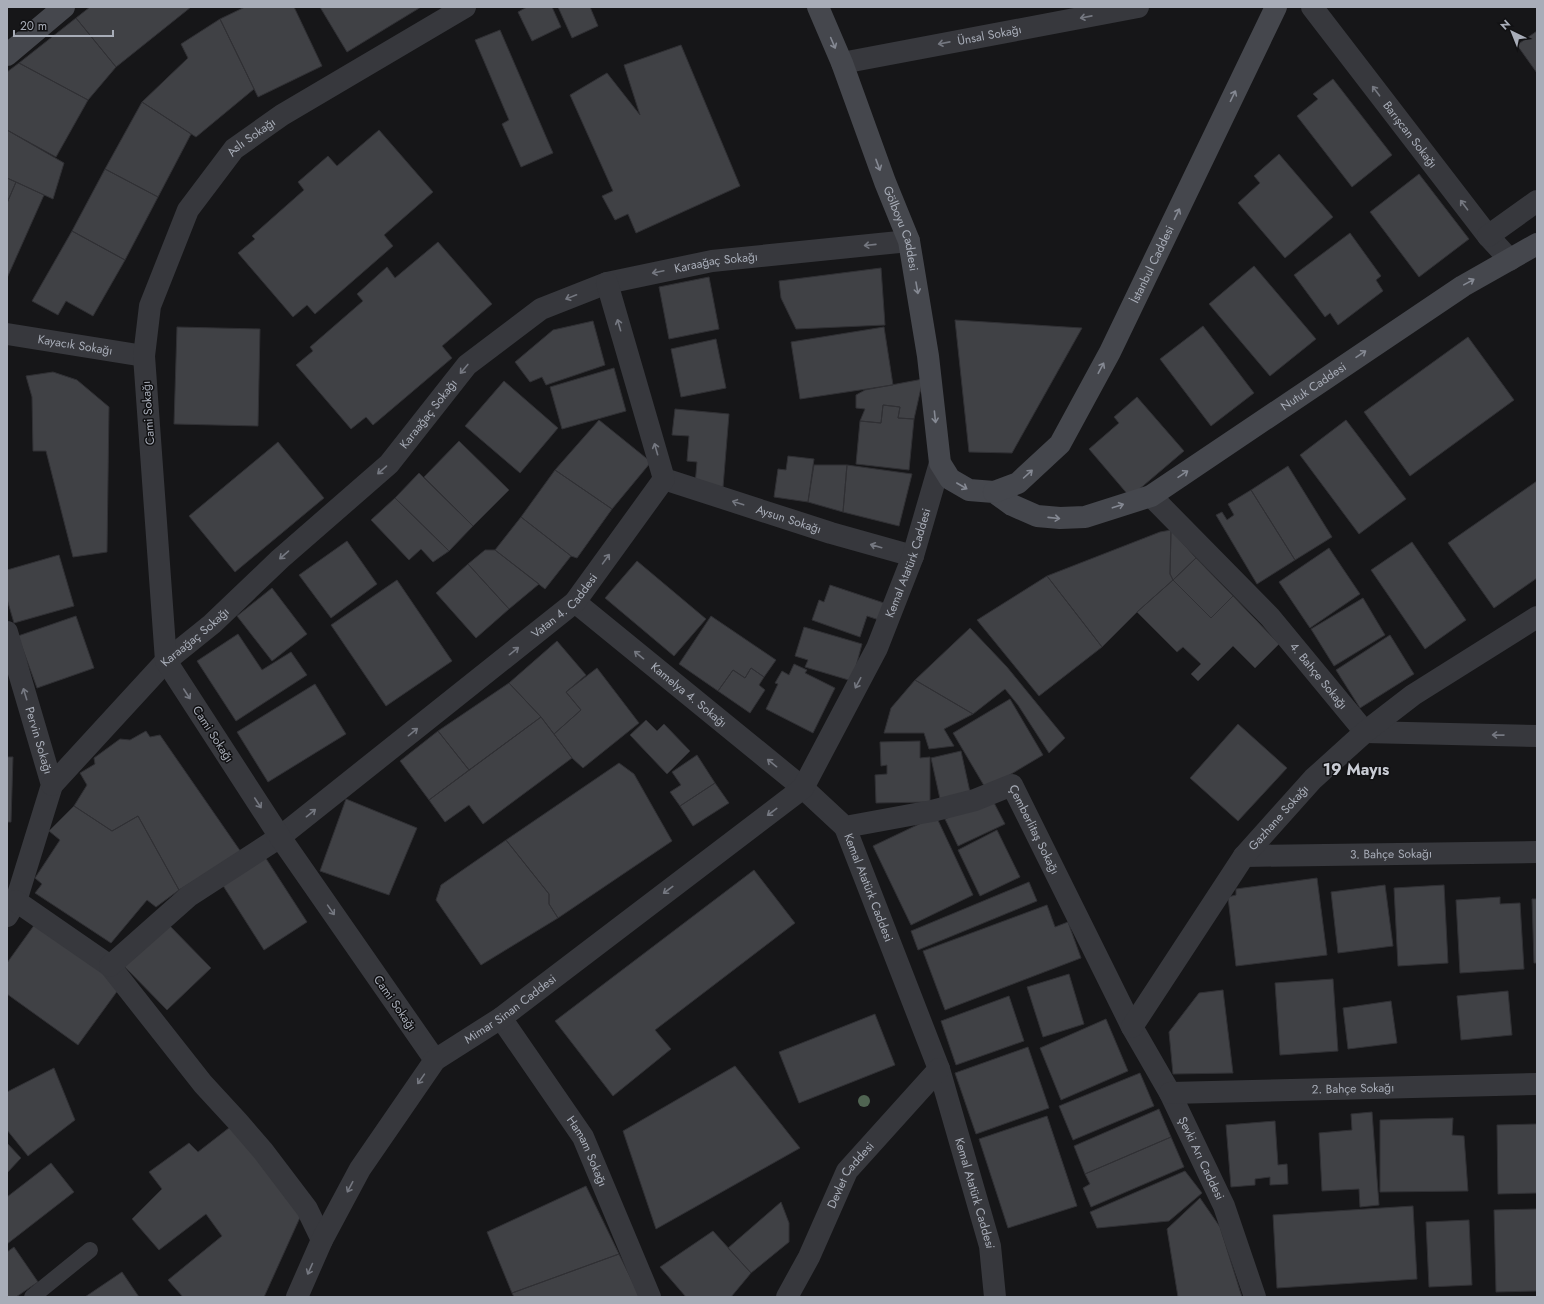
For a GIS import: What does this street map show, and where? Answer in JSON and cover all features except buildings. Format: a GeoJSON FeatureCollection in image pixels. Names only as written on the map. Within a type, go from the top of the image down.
{"type":"FeatureCollection","features":[{"type":"Feature","properties":{"kind":"main road"},"geometry":{"type":"LineString","coordinates":[[7,55],[64,7]]}},
{"type":"Feature","properties":{"kind":"main road","name":"Gölboyu Caddesi"},"geometry":{"type":"LineString","coordinates":[[818,7],[842,63],[885,182],[909,242],[928,356],[940,463]]}},
{"type":"Feature","properties":{"kind":"main road","name":"İstanbul Caddesi"},"geometry":{"type":"LineString","coordinates":[[994,492],[1018,483],[1060,444],[1110,352],[1276,7]]}},
{"type":"Feature","properties":{"kind":"main road","name":"Nutuk Caddesi"},"geometry":{"type":"LineString","coordinates":[[994,492],[1012,505],[1037,516],[1060,518],[1085,517],[1151,496],[1463,286],[1537,244]]}},
{"type":"Feature","properties":{"kind":"main road"},"geometry":{"type":"LineString","coordinates":[[940,463],[950,479],[968,490],[994,492]]}},
{"type":"Feature","properties":{"kind":"street","name":"Aslı Sokağı"},"geometry":{"type":"LineString","coordinates":[[144,356],[150,306],[188,210],[234,149],[282,115],[465,7]]}},
{"type":"Feature","properties":{"kind":"street","name":"Ünsal Sokağı"},"geometry":{"type":"LineString","coordinates":[[842,63],[1138,7]]}},
{"type":"Feature","properties":{"kind":"street","name":"Barışcan Sokağı"},"geometry":{"type":"LineString","coordinates":[[1312,7],[1488,236],[1510,260]]}},
{"type":"Feature","properties":{"kind":"street"},"geometry":{"type":"LineString","coordinates":[[1488,236],[1537,201]]}},
{"type":"Feature","properties":{"kind":"street","name":"Karaağaç Sokağı"},"geometry":{"type":"LineString","coordinates":[[52,785],[166,661],[212,624],[280,559],[389,464],[467,365],[541,310],[607,283],[712,261],[909,242]]}},
{"type":"Feature","properties":{"kind":"street"},"geometry":{"type":"LineString","coordinates":[[607,283],[664,479]]}},
{"type":"Feature","properties":{"kind":"street","name":"Kayacık Sokağı"},"geometry":{"type":"LineString","coordinates":[[7,334],[144,356]]}},
{"type":"Feature","properties":{"kind":"street","name":"Cami Sokağı"},"geometry":{"type":"LineString","coordinates":[[144,356],[166,661],[280,837],[434,1060]]}},
{"type":"Feature","properties":{"kind":"street","name":"Kemal Atatürk Caddesi"},"geometry":{"type":"LineString","coordinates":[[940,463],[913,556],[876,648],[802,788],[845,827],[939,1069],[990,1246],[995,1297]]}},
{"type":"Feature","properties":{"kind":"street","name":"Aysun Sokağı"},"geometry":{"type":"LineString","coordinates":[[664,479],[831,533],[913,556]]}},
{"type":"Feature","properties":{"kind":"street","name":"Vatan 4. Caddesi"},"geometry":{"type":"LineString","coordinates":[[110,966],[189,896],[280,837],[575,602],[664,479]]}},
{"type":"Feature","properties":{"kind":"street","name":"4. Bahçe Sokağı"},"geometry":{"type":"LineString","coordinates":[[1151,496],[1270,617],[1365,732]]}},
{"type":"Feature","properties":{"kind":"street","name":"Kamelya 4. Sokağı"},"geometry":{"type":"LineString","coordinates":[[575,602],[802,788]]}},
{"type":"Feature","properties":{"kind":"street","name":"Gazhane Sokağı"},"geometry":{"type":"LineString","coordinates":[[1132,1027],[1244,856],[1313,778],[1365,732],[1414,695],[1537,617]]}},
{"type":"Feature","properties":{"kind":"street","name":"Pervin Sokağı"},"geometry":{"type":"LineString","coordinates":[[7,632],[12,666],[52,785],[12,908]]}},
{"type":"Feature","properties":{"kind":"street"},"geometry":{"type":"LineString","coordinates":[[1365,732],[1537,736]]}},
{"type":"Feature","properties":{"kind":"street","name":"Çemberlitaş Sokağı"},"geometry":{"type":"LineString","coordinates":[[845,827],[932,811],[975,800],[1012,785],[1132,1027]]}},
{"type":"Feature","properties":{"kind":"street","name":"Mimar Sinan Caddesi"},"geometry":{"type":"LineString","coordinates":[[297,1297],[322,1240],[360,1169],[434,1060],[501,1018],[802,788]]}},
{"type":"Feature","properties":{"kind":"street","name":"3. Bahçe Sokağı"},"geometry":{"type":"LineString","coordinates":[[1244,856],[1537,852]]}},
{"type":"Feature","properties":{"kind":"street"},"geometry":{"type":"LineString","coordinates":[[12,908],[110,966],[203,1084],[263,1151],[307,1209],[322,1240]]}},
{"type":"Feature","properties":{"kind":"street","name":"Hamam Sokağı"},"geometry":{"type":"LineString","coordinates":[[501,1018],[583,1137],[650,1297]]}},
{"type":"Feature","properties":{"kind":"street","name":"Şevki Arı Caddesi"},"geometry":{"type":"LineString","coordinates":[[1132,1027],[1170,1093],[1224,1206],[1255,1297]]}},
{"type":"Feature","properties":{"kind":"street","name":"Devlet Caddesi"},"geometry":{"type":"LineString","coordinates":[[787,1297],[809,1257],[846,1171],[939,1069]]}},
{"type":"Feature","properties":{"kind":"street","name":"2. Bahçe Sokağı"},"geometry":{"type":"LineString","coordinates":[[1170,1093],[1537,1084]]}},
{"type":"Feature","properties":{"kind":"lane"},"geometry":{"type":"LineString","coordinates":[[32,1297],[90,1250]]}},
{"type":"Feature","properties":{"kind":"district","name":"19 Mayıs"},"geometry":{"type":"Point","coordinates":[1356,769]}}]}
